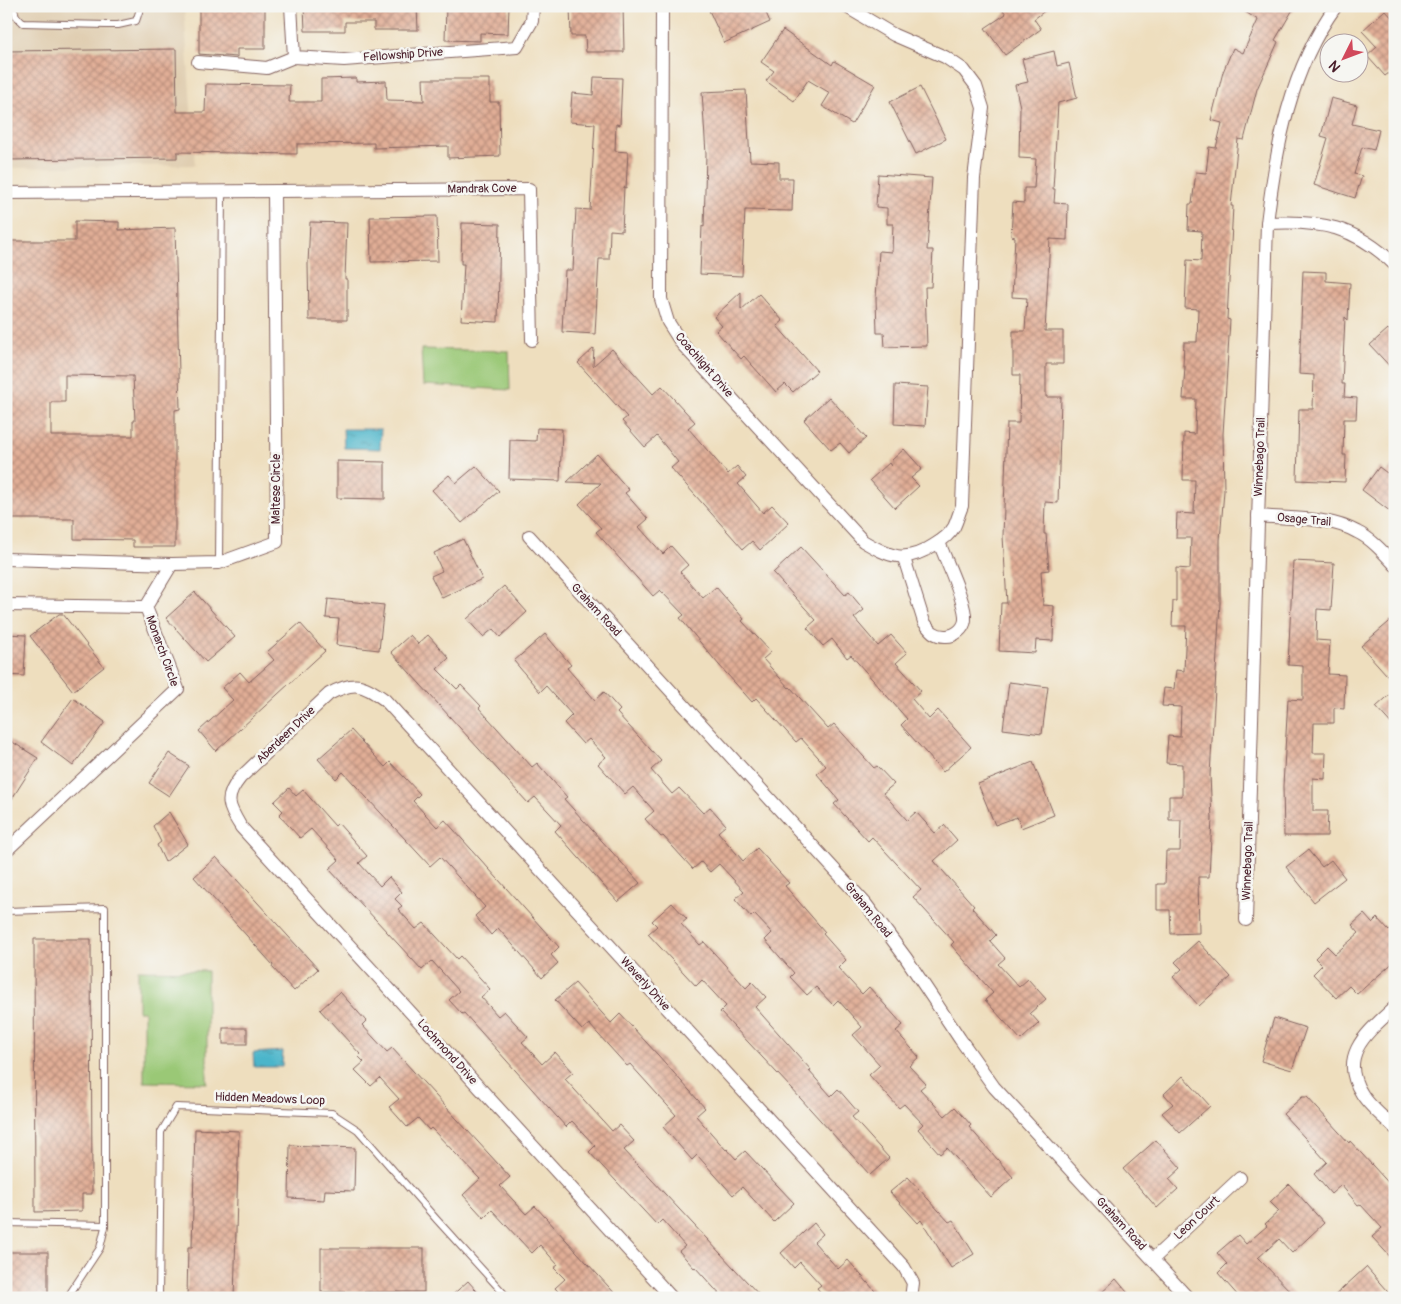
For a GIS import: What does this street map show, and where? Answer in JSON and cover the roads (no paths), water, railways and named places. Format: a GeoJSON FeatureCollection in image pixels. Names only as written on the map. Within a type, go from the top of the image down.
{"type":"FeatureCollection","features":[{"type":"Feature","properties":{"kind":"street"},"geometry":{"type":"LineString","coordinates":[[198,62],[267,68],[294,57],[292,6]]}},
{"type":"Feature","properties":{"kind":"street","name":"Fellowship Drive"},"geometry":{"type":"LineString","coordinates":[[294,57],[344,60],[517,47],[532,21],[533,6]]}},
{"type":"Feature","properties":{"kind":"street","name":"Coachlight Drive"},"geometry":{"type":"LineString","coordinates":[[662,6],[661,299],[668,322],[682,344],[863,542],[881,552],[904,558]]}},
{"type":"Feature","properties":{"kind":"street"},"geometry":{"type":"LineString","coordinates":[[845,6],[894,35],[945,57],[964,70],[976,86],[983,108],[974,178],[962,506],[953,529],[939,542],[922,553],[904,558],[924,622],[935,634],[951,636],[959,631],[964,622],[964,607],[939,542]]}},
{"type":"Feature","properties":{"kind":"street","name":"Winnebago Trail"},"geometry":{"type":"LineString","coordinates":[[1246,920],[1267,223],[1281,133],[1294,89],[1314,42],[1336,6]]}},
{"type":"Feature","properties":{"kind":"street","name":"Mandrak Cove"},"geometry":{"type":"LineString","coordinates":[[274,192],[529,189],[532,340]]}},
{"type":"Feature","properties":{"kind":"street"},"geometry":{"type":"LineString","coordinates":[[6,193],[274,192]]}},
{"type":"Feature","properties":{"kind":"street","name":"Maltese Circle"},"geometry":{"type":"LineString","coordinates":[[6,559],[172,564],[219,563],[277,542],[274,192]]}},
{"type":"Feature","properties":{"kind":"street"},"geometry":{"type":"LineString","coordinates":[[1267,223],[1299,221],[1328,226],[1353,234],[1374,246],[1395,265]]}},
{"type":"Feature","properties":{"kind":"street","name":"Osage Trail"},"geometry":{"type":"LineString","coordinates":[[1258,516],[1334,523],[1358,532],[1380,548],[1395,565]]}},
{"type":"Feature","properties":{"kind":"street","name":"Graham Road"},"geometry":{"type":"LineString","coordinates":[[528,536],[865,903],[906,958],[994,1087],[1188,1298]]}},
{"type":"Feature","properties":{"kind":"street"},"geometry":{"type":"LineString","coordinates":[[146,607],[172,564]]}},
{"type":"Feature","properties":{"kind":"street","name":"Monarch Circle"},"geometry":{"type":"LineString","coordinates":[[6,605],[146,607],[178,689],[6,851]]}},
{"type":"Feature","properties":{"kind":"street","name":"Aberdeen Drive"},"geometry":{"type":"LineString","coordinates":[[229,802],[232,788],[240,778],[329,694],[344,686],[358,685]]}},
{"type":"Feature","properties":{"kind":"street","name":"Waverly Drive"},"geometry":{"type":"LineString","coordinates":[[358,685],[371,690],[385,700],[904,1267],[913,1282],[911,1298]]}},
{"type":"Feature","properties":{"kind":"street","name":"Lochmond Drive"},"geometry":{"type":"LineString","coordinates":[[229,802],[232,812],[241,827],[672,1298]]}},
{"type":"Feature","properties":{"kind":"street"},"geometry":{"type":"LineString","coordinates":[[1395,1007],[1365,1034],[1352,1058],[1354,1076],[1362,1095],[1395,1128]]}},
{"type":"Feature","properties":{"kind":"street","name":"Leon Court"},"geometry":{"type":"LineString","coordinates":[[1153,1259],[1240,1178]]}},
{"type":"Feature","properties":{"kind":"lane"},"geometry":{"type":"LineString","coordinates":[[12,6],[16,16],[23,22],[98,25],[118,25],[136,21],[141,6]]}},
{"type":"Feature","properties":{"kind":"lane"},"geometry":{"type":"LineString","coordinates":[[219,563],[222,191]]}},
{"type":"Feature","properties":{"kind":"lane"},"geometry":{"type":"LineString","coordinates":[[6,910],[105,908],[105,1224],[100,1248],[67,1298]]}},
{"type":"Feature","properties":{"kind":"lane","name":"Hidden Meadows Loop"},"geometry":{"type":"LineString","coordinates":[[159,1298],[161,1132],[176,1107],[332,1113],[358,1130],[508,1298]]}},
{"type":"Feature","properties":{"kind":"lane"},"geometry":{"type":"LineString","coordinates":[[6,1223],[105,1224]]}},
{"type":"Feature","properties":{"kind":"water"},"geometry":{"type":"Polygon","coordinates":[[[343,429],[381,429],[380,449],[344,448],[343,429]]]}},
{"type":"Feature","properties":{"kind":"water"},"geometry":{"type":"Polygon","coordinates":[[[283,1051],[282,1067],[254,1067],[253,1053],[283,1051]]]}}]}
